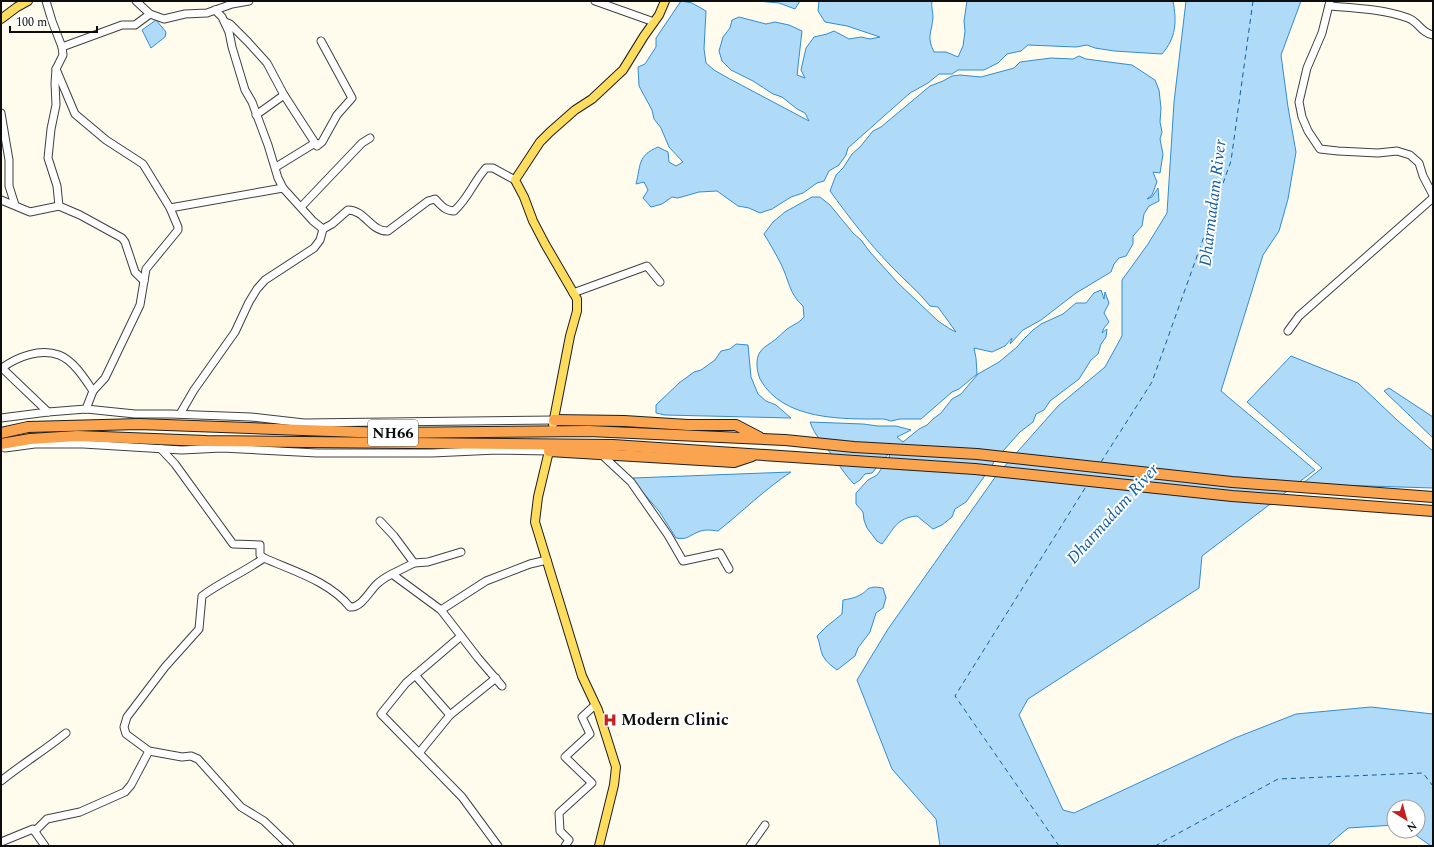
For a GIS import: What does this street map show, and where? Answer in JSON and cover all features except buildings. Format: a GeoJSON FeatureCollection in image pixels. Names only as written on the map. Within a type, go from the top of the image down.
{"type":"FeatureCollection","features":[{"type":"Feature","properties":{"kind":"highway"},"geometry":{"type":"LineString","coordinates":[[553,422],[624,421],[688,425],[736,425],[763,439]]}},
{"type":"Feature","properties":{"kind":"highway","name":"NH66"},"geometry":{"type":"LineString","coordinates":[[1,433],[28,427],[139,424],[386,433],[589,431],[785,440],[854,447],[977,454],[1232,482],[1433,497]]}},
{"type":"Feature","properties":{"kind":"highway","name":"NH66"},"geometry":{"type":"LineString","coordinates":[[1,444],[30,439],[77,436],[214,441],[396,444],[586,444],[975,468],[1232,496],[1433,511]]}},
{"type":"Feature","properties":{"kind":"highway"},"geometry":{"type":"LineString","coordinates":[[549,451],[734,462],[760,454]]}},
{"type":"Feature","properties":{"kind":"main road"},"geometry":{"type":"LineString","coordinates":[[1,19],[28,1]]}},
{"type":"Feature","properties":{"kind":"main road"},"geometry":{"type":"LineString","coordinates":[[553,422],[570,336],[577,311],[576,300],[533,221],[524,196],[515,180],[540,142],[575,110],[592,99],[623,70],[659,15],[665,1]]}},
{"type":"Feature","properties":{"kind":"main road"},"geometry":{"type":"LineString","coordinates":[[549,451],[538,496],[536,522],[582,676],[595,705],[616,766],[614,785],[599,846]]}},
{"type":"Feature","properties":{"kind":"street"},"geometry":{"type":"LineString","coordinates":[[46,1],[62,47],[63,55],[56,69],[56,105],[51,129],[48,158],[57,186],[59,206]]}},
{"type":"Feature","properties":{"kind":"street"},"geometry":{"type":"LineString","coordinates":[[136,1],[150,14],[164,18],[185,14],[207,13],[232,4],[249,1]]}},
{"type":"Feature","properties":{"kind":"street"},"geometry":{"type":"LineString","coordinates":[[595,1],[654,22]]}},
{"type":"Feature","properties":{"kind":"street"},"geometry":{"type":"LineString","coordinates":[[1433,35],[1426,34],[1417,23],[1409,18],[1329,3],[1322,33],[1307,68],[1299,102],[1302,117],[1308,131],[1320,148],[1370,153],[1397,151],[1410,155],[1419,164],[1423,176],[1433,194]]}},
{"type":"Feature","properties":{"kind":"street"},"geometry":{"type":"LineString","coordinates":[[215,10],[222,17],[229,32],[245,90],[252,102],[276,167],[278,178],[283,188],[323,229]]}},
{"type":"Feature","properties":{"kind":"street"},"geometry":{"type":"LineString","coordinates":[[62,47],[122,24],[135,25],[150,14]]}},
{"type":"Feature","properties":{"kind":"street"},"geometry":{"type":"LineString","coordinates":[[224,22],[230,24],[267,63],[284,95],[317,146],[320,145],[337,115],[352,98],[321,41]]}},
{"type":"Feature","properties":{"kind":"street"},"geometry":{"type":"LineString","coordinates":[[56,69],[75,114],[106,140],[143,164],[170,208],[178,226],[178,230],[146,269],[140,305],[105,378],[93,391],[86,409]]}},
{"type":"Feature","properties":{"kind":"street"},"geometry":{"type":"LineString","coordinates":[[256,115],[284,95]]}},
{"type":"Feature","properties":{"kind":"street"},"geometry":{"type":"LineString","coordinates":[[1,113],[9,160],[9,186],[15,205]]}},
{"type":"Feature","properties":{"kind":"street"},"geometry":{"type":"LineString","coordinates":[[301,207],[362,143],[370,138]]}},
{"type":"Feature","properties":{"kind":"street"},"geometry":{"type":"LineString","coordinates":[[276,167],[315,143]]}},
{"type":"Feature","properties":{"kind":"street"},"geometry":{"type":"LineString","coordinates":[[180,414],[194,390],[235,332],[257,288],[265,280],[292,261],[314,248],[320,240],[323,229],[332,224],[348,210],[353,210],[359,213],[383,232],[388,231],[428,201],[435,199],[448,211],[454,210],[466,198],[486,168],[493,168],[515,180]]}},
{"type":"Feature","properties":{"kind":"street"},"geometry":{"type":"LineString","coordinates":[[170,208],[283,188]]}},
{"type":"Feature","properties":{"kind":"street"},"geometry":{"type":"LineString","coordinates":[[1288,331],[1299,316],[1433,198]]}},
{"type":"Feature","properties":{"kind":"street"},"geometry":{"type":"LineString","coordinates":[[1,200],[15,205],[24,211],[30,212],[59,206],[80,215],[122,238],[125,242],[135,272],[144,281]]}},
{"type":"Feature","properties":{"kind":"street"},"geometry":{"type":"LineString","coordinates":[[573,294],[648,266],[660,282]]}},
{"type":"Feature","properties":{"kind":"street"},"geometry":{"type":"LineString","coordinates":[[48,412],[2,367],[10,362],[36,353],[60,355],[81,373],[93,391]]}},
{"type":"Feature","properties":{"kind":"street"},"geometry":{"type":"LineString","coordinates":[[1,418],[86,409],[135,414],[251,417],[304,423],[553,422]]}},
{"type":"Feature","properties":{"kind":"street"},"geometry":{"type":"LineString","coordinates":[[1,449],[36,444],[83,444],[182,450],[222,448],[316,453],[432,453],[497,450],[549,451]]}},
{"type":"Feature","properties":{"kind":"street"},"geometry":{"type":"LineString","coordinates":[[161,449],[175,464],[233,544],[260,545],[260,555],[264,558],[318,581],[344,599],[350,607],[354,607],[359,604],[377,584],[392,574],[414,564],[428,562],[461,552]]}},
{"type":"Feature","properties":{"kind":"street"},"geometry":{"type":"LineString","coordinates":[[602,455],[631,482],[668,535],[683,561],[720,553],[730,569]]}},
{"type":"Feature","properties":{"kind":"street"},"geometry":{"type":"LineString","coordinates":[[380,520],[414,564]]}},
{"type":"Feature","properties":{"kind":"street"},"geometry":{"type":"LineString","coordinates":[[264,558],[202,596],[202,613],[199,629],[165,667],[127,717],[124,727],[126,734],[149,751],[182,757],[191,756],[198,759],[241,807],[264,821],[290,846]]}},
{"type":"Feature","properties":{"kind":"street"},"geometry":{"type":"LineString","coordinates":[[441,610],[486,582],[530,564],[547,560]]}},
{"type":"Feature","properties":{"kind":"street"},"geometry":{"type":"LineString","coordinates":[[392,574],[441,610],[502,686]]}},
{"type":"Feature","properties":{"kind":"street"},"geometry":{"type":"LineString","coordinates":[[461,636],[406,683],[381,714],[462,797],[498,846]]}},
{"type":"Feature","properties":{"kind":"street"},"geometry":{"type":"LineString","coordinates":[[415,675],[450,714]]}},
{"type":"Feature","properties":{"kind":"street"},"geometry":{"type":"LineString","coordinates":[[419,753],[450,714],[496,678]]}},
{"type":"Feature","properties":{"kind":"street"},"geometry":{"type":"LineString","coordinates":[[565,846],[569,840],[560,831],[559,813],[592,783],[564,757],[590,734],[582,717],[595,705]]}},
{"type":"Feature","properties":{"kind":"street"},"geometry":{"type":"LineString","coordinates":[[1,781],[46,749],[66,732]]}},
{"type":"Feature","properties":{"kind":"street"},"geometry":{"type":"LineString","coordinates":[[35,831],[47,819],[80,812],[125,792],[131,785],[149,751]]}},
{"type":"Feature","properties":{"kind":"street"},"geometry":{"type":"LineString","coordinates":[[750,846],[765,825]]}},
{"type":"Feature","properties":{"kind":"street"},"geometry":{"type":"LineString","coordinates":[[1,842],[31,829],[35,831],[45,846]]}},
{"type":"Feature","properties":{"kind":"water"},"geometry":{"type":"Polygon","coordinates":[[[681,1],[692,3],[706,11],[704,49],[706,63],[714,70],[728,78],[809,121],[805,113],[797,109],[782,97],[773,94],[753,81],[731,70],[722,61],[719,51],[723,37],[730,28],[732,20],[739,17],[766,24],[775,22],[789,25],[802,31],[797,75],[805,78],[801,70],[806,48],[814,37],[834,31],[849,39],[861,37],[870,39],[880,37],[847,26],[825,22],[818,11],[819,1],[932,1],[933,17],[930,42],[934,52],[946,52],[958,57],[963,46],[965,31],[964,21],[967,1],[1173,1],[1175,23],[1173,36],[1162,54],[1114,51],[1087,45],[1076,47],[1028,45],[1021,51],[1007,54],[998,63],[984,70],[958,70],[952,74],[939,74],[928,83],[910,93],[848,148],[846,155],[839,165],[829,171],[824,181],[817,183],[803,193],[791,197],[772,209],[760,213],[749,208],[738,206],[717,191],[699,192],[678,198],[672,197],[662,204],[651,207],[643,198],[648,190],[644,182],[636,184],[641,162],[646,154],[651,150],[658,147],[668,152],[669,162],[676,166],[683,162],[669,147],[661,128],[654,119],[652,110],[639,86],[638,67],[645,64],[656,47],[656,38],[681,1]]]}},
{"type":"Feature","properties":{"kind":"water"},"geometry":{"type":"Polygon","coordinates":[[[758,1],[800,1],[795,9],[779,3],[758,1]]]}},
{"type":"Feature","properties":{"kind":"water","name":"Dharmadam River"},"geometry":{"type":"Polygon","coordinates":[[[1186,1],[1301,1],[1281,55],[1296,152],[1288,199],[1279,231],[1263,255],[1221,391],[1315,470],[1202,556],[1199,588],[1028,699],[1019,715],[1063,810],[1074,813],[1235,738],[1296,714],[1371,707],[1433,714],[1433,846],[1421,839],[1426,839],[1426,799],[1386,799],[1386,826],[1348,828],[1327,846],[940,846],[936,819],[892,769],[857,680],[888,629],[996,476],[1058,406],[1105,367],[1122,336],[1122,280],[1148,244],[1167,213],[1174,102],[1186,1]]]}},
{"type":"Feature","properties":{"kind":"water"},"geometry":{"type":"Polygon","coordinates":[[[156,20],[166,32],[165,37],[151,48],[142,30],[156,20]]]}},
{"type":"Feature","properties":{"kind":"water"},"geometry":{"type":"Polygon","coordinates":[[[1079,56],[1086,59],[1132,65],[1155,80],[1159,90],[1161,108],[1160,122],[1162,132],[1160,139],[1163,154],[1160,173],[1153,172],[1157,182],[1152,195],[1147,199],[1152,197],[1158,188],[1159,201],[1149,206],[1144,214],[1142,226],[1133,236],[1133,244],[1126,256],[1119,258],[1114,264],[1111,272],[1076,293],[1041,320],[1023,330],[1010,344],[1012,338],[1005,346],[992,352],[974,348],[977,374],[959,389],[952,392],[921,419],[900,419],[891,421],[884,419],[851,419],[815,415],[783,403],[770,393],[759,376],[757,369],[758,355],[763,348],[804,317],[803,306],[792,292],[781,264],[764,234],[773,222],[785,212],[812,197],[820,197],[830,205],[898,283],[938,321],[956,332],[938,307],[930,306],[882,256],[852,220],[830,191],[836,175],[843,168],[852,154],[873,131],[881,127],[930,86],[952,76],[960,75],[981,77],[1014,68],[1020,62],[1051,58],[1073,59],[1079,56]]]}},
{"type":"Feature","properties":{"kind":"water"},"geometry":{"type":"Polygon","coordinates":[[[1101,290],[1104,299],[1105,292],[1109,303],[1104,313],[1109,322],[1102,333],[1107,329],[1106,337],[1101,344],[1098,354],[1091,360],[1079,379],[1050,401],[1044,410],[1036,414],[1033,422],[1020,432],[995,460],[966,502],[955,509],[952,517],[942,525],[933,529],[917,516],[910,517],[904,519],[896,525],[882,544],[877,541],[867,528],[863,512],[856,504],[856,493],[868,480],[877,475],[889,458],[890,452],[872,473],[865,474],[854,484],[814,432],[810,422],[896,426],[911,430],[897,437],[903,442],[941,413],[952,399],[961,394],[978,374],[999,362],[1017,347],[1033,330],[1041,324],[1063,314],[1076,303],[1086,303],[1094,293],[1101,290]]]}},
{"type":"Feature","properties":{"kind":"water"},"geometry":{"type":"Polygon","coordinates":[[[736,344],[748,345],[751,377],[758,394],[766,401],[776,405],[791,418],[665,415],[656,413],[656,405],[679,383],[715,360],[721,351],[730,349],[736,344]]]}},
{"type":"Feature","properties":{"kind":"water"},"geometry":{"type":"Polygon","coordinates":[[[1291,356],[1358,383],[1397,420],[1433,451],[1433,488],[1302,484],[1322,468],[1247,402],[1291,356]]]}},
{"type":"Feature","properties":{"kind":"water"},"geometry":{"type":"Polygon","coordinates":[[[1389,388],[1433,417],[1433,438],[1384,391],[1389,388]]]}},
{"type":"Feature","properties":{"kind":"water"},"geometry":{"type":"Polygon","coordinates":[[[791,472],[763,493],[718,531],[703,530],[683,538],[676,538],[659,511],[638,487],[633,478],[791,472]]]}},
{"type":"Feature","properties":{"kind":"water"},"geometry":{"type":"Polygon","coordinates":[[[875,587],[883,588],[886,598],[883,608],[876,613],[870,632],[858,648],[855,656],[837,670],[824,658],[817,636],[842,614],[843,600],[856,597],[863,594],[868,589],[875,587]]]}},
{"type":"Feature","properties":{"kind":"ferry route"},"geometry":{"type":"LineString","coordinates":[[1101,462],[1152,382],[1231,161],[1253,1]]}},
{"type":"Feature","properties":{"kind":"ferry route"},"geometry":{"type":"LineString","coordinates":[[1059,846],[955,696],[1087,485]]}},
{"type":"Feature","properties":{"kind":"ferry route"},"geometry":{"type":"LineString","coordinates":[[1155,846],[1278,779],[1423,773],[1433,786]]}},
{"type":"Feature","properties":{"kind":"place","name":"Modern Clinic"},"geometry":{"type":"Point","coordinates":[610,720]}}]}
